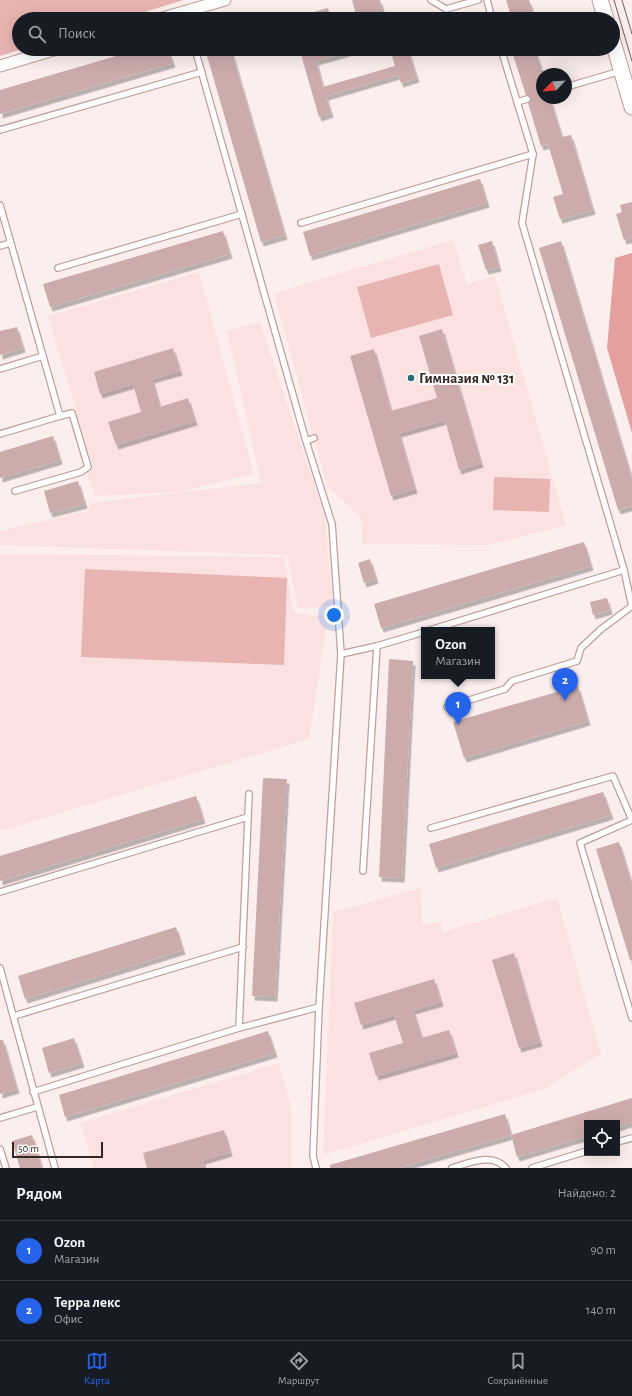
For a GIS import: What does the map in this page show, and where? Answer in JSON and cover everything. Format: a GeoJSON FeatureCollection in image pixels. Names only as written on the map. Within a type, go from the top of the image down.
{"type":"FeatureCollection","features":[{"type":"Feature","properties":{"kind":"main road"},"geometry":{"type":"LineString","coordinates":[[600,0],[604,12]]}},
{"type":"Feature","properties":{"kind":"main road"},"geometry":{"type":"LineString","coordinates":[[618,56],[632,107]]}},
{"type":"Feature","properties":{"kind":"street"},"geometry":{"type":"LineString","coordinates":[[194,12],[225,0]]}},
{"type":"Feature","properties":{"kind":"street"},"geometry":{"type":"LineString","coordinates":[[0,66],[34,56]]}},
{"type":"Feature","properties":{"kind":"lane"},"geometry":{"type":"LineString","coordinates":[[431,0],[446,9],[478,0]]}},
{"type":"Feature","properties":{"kind":"lane"},"geometry":{"type":"LineString","coordinates":[[486,0],[490,12]]}},
{"type":"Feature","properties":{"kind":"lane"},"geometry":{"type":"LineString","coordinates":[[197,56],[306,441],[332,524],[341,654],[319,1007],[313,1156],[316,1168]]}},
{"type":"Feature","properties":{"kind":"lane"},"geometry":{"type":"LineString","coordinates":[[447,707],[505,689],[512,681],[577,661],[581,648],[600,630],[632,607],[630,587],[522,224],[533,154],[503,56]]}},
{"type":"Feature","properties":{"kind":"lane"},"geometry":{"type":"LineString","coordinates":[[572,85],[622,70]]}},
{"type":"Feature","properties":{"kind":"lane"},"geometry":{"type":"LineString","coordinates":[[0,130],[202,72]]}},
{"type":"Feature","properties":{"kind":"lane"},"geometry":{"type":"LineString","coordinates":[[518,102],[527,99]]}},
{"type":"Feature","properties":{"kind":"lane"},"geometry":{"type":"LineString","coordinates":[[301,223],[533,154]]}},
{"type":"Feature","properties":{"kind":"lane"},"geometry":{"type":"LineString","coordinates":[[0,205],[60,416]]}},
{"type":"Feature","properties":{"kind":"lane"},"geometry":{"type":"LineString","coordinates":[[58,268],[242,214]]}},
{"type":"Feature","properties":{"kind":"lane"},"geometry":{"type":"LineString","coordinates":[[0,246],[10,242]]}},
{"type":"Feature","properties":{"kind":"lane"},"geometry":{"type":"LineString","coordinates":[[0,369],[43,356]]}},
{"type":"Feature","properties":{"kind":"lane"},"geometry":{"type":"LineString","coordinates":[[0,434],[72,413],[88,467],[81,472],[15,491]]}},
{"type":"Feature","properties":{"kind":"lane"},"geometry":{"type":"LineString","coordinates":[[306,441],[314,438]]}},
{"type":"Feature","properties":{"kind":"lane"},"geometry":{"type":"LineString","coordinates":[[440,627],[624,570]]}},
{"type":"Feature","properties":{"kind":"lane"},"geometry":{"type":"LineString","coordinates":[[341,654],[377,646],[421,633]]}},
{"type":"Feature","properties":{"kind":"lane"},"geometry":{"type":"LineString","coordinates":[[363,871],[377,646]]}},
{"type":"Feature","properties":{"kind":"lane"},"geometry":{"type":"LineString","coordinates":[[431,828],[613,776],[632,820],[580,843],[632,1018]]}},
{"type":"Feature","properties":{"kind":"lane"},"geometry":{"type":"LineString","coordinates":[[239,1028],[249,794]]}},
{"type":"Feature","properties":{"kind":"lane"},"geometry":{"type":"LineString","coordinates":[[0,892],[248,817]]}},
{"type":"Feature","properties":{"kind":"lane"},"geometry":{"type":"LineString","coordinates":[[14,1016],[243,947]]}},
{"type":"Feature","properties":{"kind":"lane"},"geometry":{"type":"LineString","coordinates":[[0,968],[55,1168]]}},
{"type":"Feature","properties":{"kind":"lane"},"geometry":{"type":"LineString","coordinates":[[33,1092],[239,1028],[319,1007]]}},
{"type":"Feature","properties":{"kind":"lane"},"geometry":{"type":"LineString","coordinates":[[0,1118],[37,1107]]}},
{"type":"Feature","properties":{"kind":"lane"},"geometry":{"type":"LineString","coordinates":[[620,1141],[632,1138]]}},
{"type":"Feature","properties":{"kind":"lane"},"geometry":{"type":"LineString","coordinates":[[0,1149],[6,1168]]}},
{"type":"Feature","properties":{"kind":"lane"},"geometry":{"type":"LineString","coordinates":[[532,1168],[584,1152]]}},
{"type":"Feature","properties":{"kind":"lane"},"geometry":{"type":"LineString","coordinates":[[452,1168],[484,1159],[501,1162],[506,1168]]}},
{"type":"Feature","properties":{"kind":"shaded area"},"geometry":{"type":"Polygon","coordinates":[[[0,0],[184,0],[144,12],[12,12],[12,52],[0,56],[0,0]]]}},
{"type":"Feature","properties":{"kind":"shaded area","name":"Гимназия № 131"},"geometry":{"type":"Polygon","coordinates":[[[453,240],[467,284],[495,276],[566,525],[490,545],[362,544],[361,518],[327,486],[274,293],[453,240]]]}},
{"type":"Feature","properties":{"kind":"shaded area"},"geometry":{"type":"Polygon","coordinates":[[[632,253],[632,433],[607,348],[615,258],[632,253]]]}},
{"type":"Feature","properties":{"kind":"shaded area"},"geometry":{"type":"Polygon","coordinates":[[[439,264],[453,315],[371,338],[357,287],[439,264]]]}},
{"type":"Feature","properties":{"kind":"shaded area"},"geometry":{"type":"Polygon","coordinates":[[[199,272],[254,474],[178,492],[95,496],[87,473],[93,467],[48,316],[199,272]]]}},
{"type":"Feature","properties":{"kind":"shaded area"},"geometry":{"type":"Polygon","coordinates":[[[260,322],[325,517],[333,606],[298,609],[287,555],[0,545],[0,531],[87,511],[91,503],[261,483],[227,331],[260,322]]]}},
{"type":"Feature","properties":{"kind":"shaded area"},"geometry":{"type":"Polygon","coordinates":[[[494,477],[550,479],[549,512],[493,510],[494,477]]]}},
{"type":"Feature","properties":{"kind":"shaded area"},"geometry":{"type":"Polygon","coordinates":[[[0,554],[284,557],[294,613],[328,617],[309,739],[0,831],[0,554]]]}},
{"type":"Feature","properties":{"kind":"shaded area"},"geometry":{"type":"Polygon","coordinates":[[[85,569],[287,578],[284,665],[81,657],[85,569]]]}},
{"type":"Feature","properties":{"kind":"shaded area"},"geometry":{"type":"Polygon","coordinates":[[[421,888],[422,926],[441,921],[443,932],[557,898],[601,1054],[544,1089],[323,1155],[333,912],[421,888]]]}},
{"type":"Feature","properties":{"kind":"shaded area"},"geometry":{"type":"Polygon","coordinates":[[[279,1063],[291,1107],[291,1168],[94,1168],[80,1123],[279,1063]]]}},
{"type":"Feature","properties":{"kind":"building"},"geometry":{"type":"Polygon","coordinates":[[[352,0],[380,0],[383,12],[355,12],[352,0]]]}},
{"type":"Feature","properties":{"kind":"building"},"geometry":{"type":"Polygon","coordinates":[[[506,0],[529,0],[533,12],[510,12],[506,0]]]}},
{"type":"Feature","properties":{"kind":"building"},"geometry":{"type":"Polygon","coordinates":[[[328,8],[329,12],[314,12],[328,8]]]}},
{"type":"Feature","properties":{"kind":"building"},"geometry":{"type":"Polygon","coordinates":[[[116,56],[170,56],[173,63],[0,114],[0,90],[116,56]]]}},
{"type":"Feature","properties":{"kind":"building"},"geometry":{"type":"Polygon","coordinates":[[[207,56],[233,56],[285,235],[261,242],[207,56]]]}},
{"type":"Feature","properties":{"kind":"building"},"geometry":{"type":"Polygon","coordinates":[[[301,56],[334,56],[316,61],[323,87],[395,66],[392,56],[410,56],[417,78],[401,83],[398,75],[326,96],[331,113],[319,117],[301,56]]]}},
{"type":"Feature","properties":{"kind":"building"},"geometry":{"type":"Polygon","coordinates":[[[513,56],[537,56],[541,68],[536,68],[536,104],[552,104],[562,137],[571,135],[593,210],[560,219],[553,197],[563,194],[548,144],[541,146],[528,103],[531,97],[526,95],[513,56]]]}},
{"type":"Feature","properties":{"kind":"building"},"geometry":{"type":"Polygon","coordinates":[[[480,179],[487,203],[310,256],[303,232],[480,179]]]}},
{"type":"Feature","properties":{"kind":"building"},"geometry":{"type":"Polygon","coordinates":[[[632,202],[632,238],[624,240],[616,214],[622,212],[620,205],[632,202]]]}},
{"type":"Feature","properties":{"kind":"building"},"geometry":{"type":"Polygon","coordinates":[[[223,231],[230,254],[50,307],[43,284],[223,231]]]}},
{"type":"Feature","properties":{"kind":"building"},"geometry":{"type":"Polygon","coordinates":[[[492,241],[499,267],[486,270],[478,245],[492,241]]]}},
{"type":"Feature","properties":{"kind":"building"},"geometry":{"type":"Polygon","coordinates":[[[561,241],[632,479],[632,506],[618,510],[539,248],[561,241]]]}},
{"type":"Feature","properties":{"kind":"building"},"geometry":{"type":"Polygon","coordinates":[[[17,327],[23,348],[0,355],[0,331],[17,327]]]}},
{"type":"Feature","properties":{"kind":"building"},"geometry":{"type":"Polygon","coordinates":[[[442,329],[481,463],[459,470],[445,420],[399,433],[415,489],[391,496],[350,356],[374,349],[391,411],[437,398],[419,336],[442,329]]]}},
{"type":"Feature","properties":{"kind":"building"},"geometry":{"type":"Polygon","coordinates":[[[173,348],[180,371],[152,379],[160,407],[188,398],[195,421],[116,445],[108,422],[141,412],[133,384],[100,394],[94,372],[173,348]]]}},
{"type":"Feature","properties":{"kind":"building"},"geometry":{"type":"Polygon","coordinates":[[[53,436],[60,460],[0,478],[0,452],[53,436]]]}},
{"type":"Feature","properties":{"kind":"building"},"geometry":{"type":"Polygon","coordinates":[[[78,481],[85,504],[50,513],[44,491],[78,481]]]}},
{"type":"Feature","properties":{"kind":"building"},"geometry":{"type":"Polygon","coordinates":[[[584,542],[591,566],[381,628],[374,604],[584,542]]]}},
{"type":"Feature","properties":{"kind":"building"},"geometry":{"type":"Polygon","coordinates":[[[370,559],[376,579],[364,583],[358,563],[370,559]]]}},
{"type":"Feature","properties":{"kind":"building"},"geometry":{"type":"Polygon","coordinates":[[[607,598],[610,610],[593,615],[590,602],[607,598]]]}},
{"type":"Feature","properties":{"kind":"building"},"geometry":{"type":"Polygon","coordinates":[[[389,659],[413,661],[402,878],[379,877],[389,659]]]}},
{"type":"Feature","properties":{"kind":"building"},"geometry":{"type":"Polygon","coordinates":[[[578,686],[588,721],[464,758],[453,722],[578,686]]]}},
{"type":"Feature","properties":{"kind":"building"},"geometry":{"type":"Polygon","coordinates":[[[263,778],[287,779],[275,997],[252,996],[263,778]]]}},
{"type":"Feature","properties":{"kind":"building"},"geometry":{"type":"Polygon","coordinates":[[[603,792],[611,815],[436,868],[429,844],[603,792]]]}},
{"type":"Feature","properties":{"kind":"building"},"geometry":{"type":"Polygon","coordinates":[[[196,796],[203,819],[0,881],[0,856],[196,796]]]}},
{"type":"Feature","properties":{"kind":"building"},"geometry":{"type":"Polygon","coordinates":[[[619,842],[632,884],[632,960],[630,960],[596,849],[619,842]]]}},
{"type":"Feature","properties":{"kind":"building"},"geometry":{"type":"Polygon","coordinates":[[[176,927],[183,950],[25,999],[18,976],[176,927]]]}},
{"type":"Feature","properties":{"kind":"building"},"geometry":{"type":"Polygon","coordinates":[[[514,953],[540,1042],[519,1048],[492,960],[514,953]]]}},
{"type":"Feature","properties":{"kind":"building"},"geometry":{"type":"Polygon","coordinates":[[[434,979],[441,1002],[413,1010],[422,1038],[449,1030],[456,1053],[376,1076],[369,1053],[403,1043],[394,1015],[361,1025],[354,1003],[434,979]]]}},
{"type":"Feature","properties":{"kind":"building"},"geometry":{"type":"Polygon","coordinates":[[[268,1031],[275,1053],[65,1117],[59,1095],[268,1031]]]}},
{"type":"Feature","properties":{"kind":"building"},"geometry":{"type":"Polygon","coordinates":[[[74,1038],[82,1063],[49,1073],[42,1048],[74,1038]]]}},
{"type":"Feature","properties":{"kind":"building"},"geometry":{"type":"Polygon","coordinates":[[[0,1040],[3,1040],[17,1089],[0,1094],[0,1040]]]}},
{"type":"Feature","properties":{"kind":"building"},"geometry":{"type":"Polygon","coordinates":[[[632,1098],[632,1122],[620,1126],[620,1120],[584,1120],[584,1137],[517,1157],[511,1135],[632,1098]]]}},
{"type":"Feature","properties":{"kind":"building"},"geometry":{"type":"Polygon","coordinates":[[[505,1114],[511,1135],[398,1168],[330,1168],[330,1165],[505,1114]]]}},
{"type":"Feature","properties":{"kind":"building"},"geometry":{"type":"Polygon","coordinates":[[[224,1130],[230,1152],[203,1160],[205,1168],[147,1168],[143,1153],[224,1130]]]}},
{"type":"Feature","properties":{"kind":"building"},"geometry":{"type":"Polygon","coordinates":[[[32,1135],[42,1168],[20,1168],[12,1141],[32,1135]]]}},
{"type":"Feature","properties":{"kind":"tram line"},"geometry":{"type":"LineString","coordinates":[[614,0],[618,12]]}},
{"type":"Feature","properties":{"kind":"tram line"},"geometry":{"type":"LineString","coordinates":[[622,0],[632,34]]}},
{"type":"Feature","properties":{"kind":"tram line"},"geometry":{"type":"LineString","coordinates":[[620,20],[632,61]]}},
{"type":"Feature","properties":{"kind":"place","name":"Гимназия № 131"},"geometry":{"type":"Point","coordinates":[411,378]}},
{"type":"Feature","properties":{"kind":"place","name":"Терра лекс"},"geometry":{"type":"Point","coordinates":[565,701]}},
{"type":"Feature","properties":{"kind":"place","name":"Ozon"},"geometry":{"type":"Point","coordinates":[458,725]}}]}
